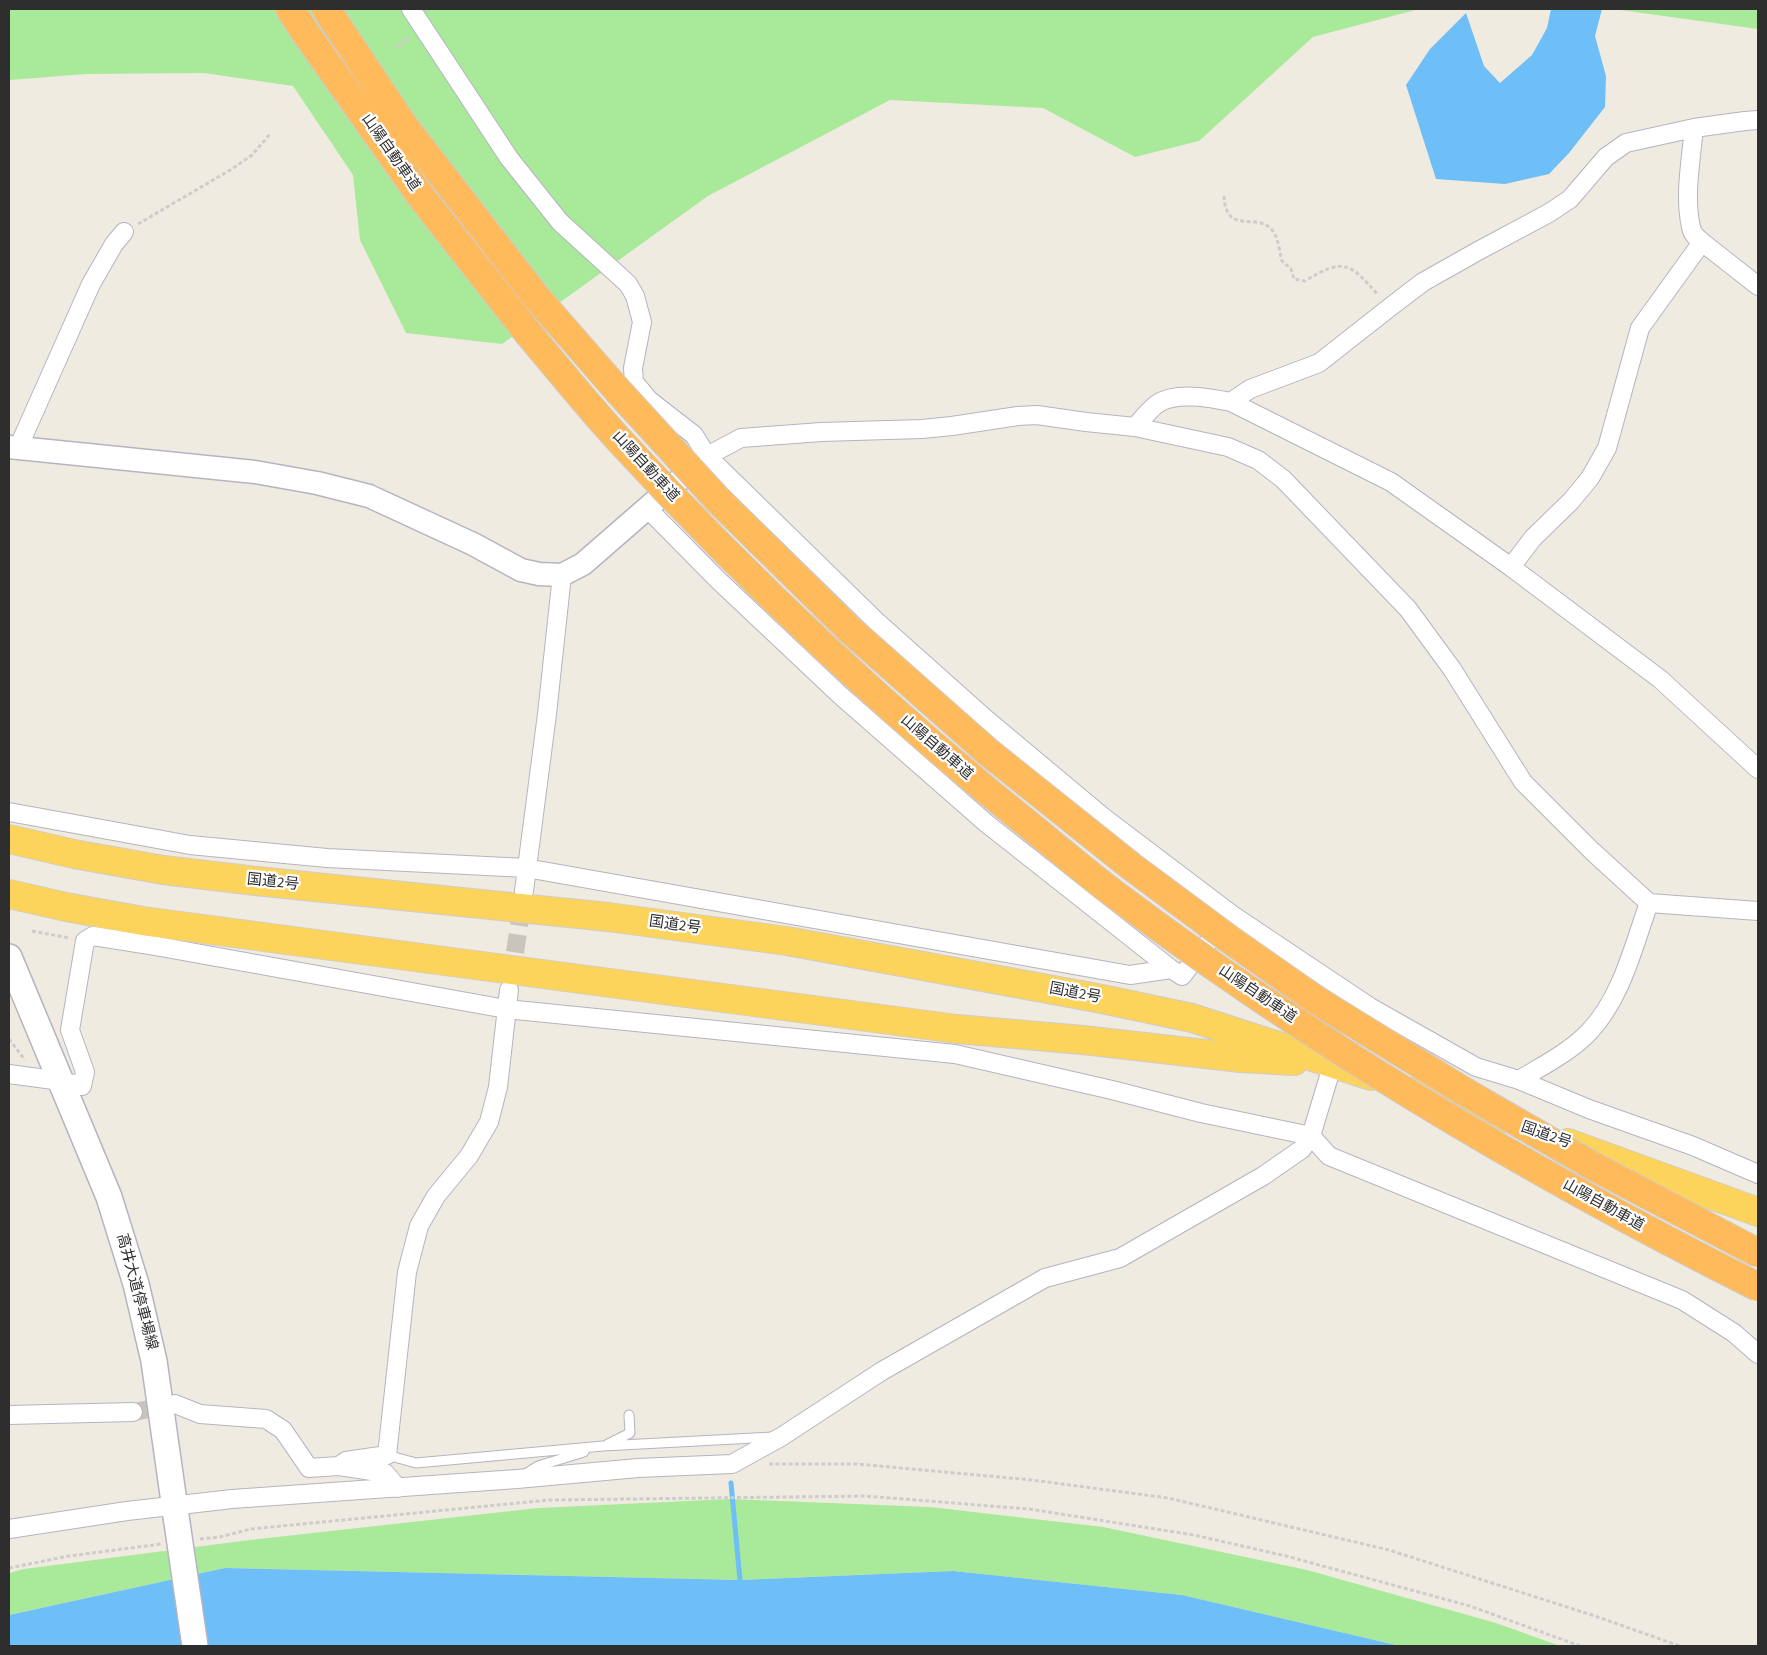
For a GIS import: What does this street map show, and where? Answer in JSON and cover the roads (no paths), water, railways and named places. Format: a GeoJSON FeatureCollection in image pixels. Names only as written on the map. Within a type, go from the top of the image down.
{"type":"FeatureCollection","features":[{"type":"Feature","properties":{"kind":"highway","name":"山陽自動車道"},"geometry":{"type":"LineString","coordinates":[[290,9],[422,198],[528,333],[619,439],[697,521],[829,653],[967,776],[1112,892],[1215,967],[1302,1026],[1511,1155],[1682,1249],[1758,1287]]}},
{"type":"Feature","properties":{"kind":"highway","name":"山陽自動車道"},"geometry":{"type":"LineString","coordinates":[[326,9],[404,126],[537,298],[619,392],[718,500],[849,629],[988,752],[1132,867],[1229,939],[1316,1000],[1457,1087],[1593,1166],[1758,1253]]}},
{"type":"Feature","properties":{"kind":"highway"},"geometry":{"type":"LineString","coordinates":[[335,9],[361,63]]}},
{"type":"Feature","properties":{"kind":"highway","name":"国道2号"},"geometry":{"type":"LineString","coordinates":[[9,839],[74,854],[162,870],[608,916],[787,941],[1092,997],[1192,1018],[1333,1063],[1542,1134],[1758,1212]]}},
{"type":"Feature","properties":{"kind":"highway","name":"国道2号"},"geometry":{"type":"LineString","coordinates":[[9,894],[66,907],[192,928],[957,1030],[1093,1041],[1241,1058],[1333,1063]]}},
{"type":"Feature","properties":{"kind":"main road","name":"高井大道停車場線"},"geometry":{"type":"LineString","coordinates":[[9,957],[109,1197],[136,1284],[154,1360],[195,1646]]}},
{"type":"Feature","properties":{"kind":"street"},"geometry":{"type":"LineString","coordinates":[[411,9],[509,158],[560,222],[628,284],[635,296],[642,322],[633,368],[634,382],[649,400],[694,435],[707,456],[876,621],[987,720],[1103,817],[1231,914],[1370,1008],[1476,1067],[1519,1080],[1589,1109],[1693,1146],[1758,1174]]}},
{"type":"Feature","properties":{"kind":"street"},"geometry":{"type":"LineString","coordinates":[[1231,402],[1250,389],[1319,363],[1423,282],[1570,200],[1606,157],[1626,143],[1694,128],[1758,120]]}},
{"type":"Feature","properties":{"kind":"street"},"geometry":{"type":"LineString","coordinates":[[1694,128],[1689,197],[1691,228],[1694,235],[1702,242],[1758,286]]}},
{"type":"Feature","properties":{"kind":"street"},"geometry":{"type":"LineString","coordinates":[[124,232],[114,244],[91,284],[13,447],[256,472],[317,483],[369,496],[473,544],[522,570],[539,574],[562,575],[583,564],[707,456],[741,438],[821,432],[922,429],[1037,415],[1135,426],[1228,448],[1258,460],[1283,479],[1408,609],[1452,669],[1523,782],[1592,851],[1649,903],[1758,911]]}},
{"type":"Feature","properties":{"kind":"street"},"geometry":{"type":"LineString","coordinates":[[1511,567],[1532,538],[1571,501],[1590,478],[1607,448],[1640,328],[1702,242]]}},
{"type":"Feature","properties":{"kind":"street"},"geometry":{"type":"LineString","coordinates":[[1135,426],[1158,403],[1179,397],[1203,397],[1231,402],[1391,482],[1511,567],[1660,679],[1758,769]]}},
{"type":"Feature","properties":{"kind":"street"},"geometry":{"type":"LineString","coordinates":[[647,508],[718,580],[847,701],[986,823],[1171,969],[1182,976],[1231,914]]}},
{"type":"Feature","properties":{"kind":"street"},"geometry":{"type":"LineString","coordinates":[[524,891],[547,714],[562,575]]}},
{"type":"Feature","properties":{"kind":"street"},"geometry":{"type":"LineString","coordinates":[[9,812],[190,845],[327,858],[526,868],[1130,975],[1171,969]]}},
{"type":"Feature","properties":{"kind":"street"},"geometry":{"type":"LineString","coordinates":[[1519,1080],[1568,1049],[1589,1032],[1603,1013],[1621,982],[1649,903]]}},
{"type":"Feature","properties":{"kind":"street"},"geometry":{"type":"LineString","coordinates":[[9,1074],[61,1081],[82,1086],[85,1072],[70,1030],[85,941],[93,936],[506,1009],[955,1054],[1112,1090],[1201,1113],[1311,1136],[1329,1156],[1682,1300],[1734,1333],[1758,1354]]}},
{"type":"Feature","properties":{"kind":"street"},"geometry":{"type":"LineString","coordinates":[[339,1466],[346,1461],[386,1455],[407,1272],[419,1226],[436,1196],[469,1156],[488,1122],[498,1087],[509,990]]}},
{"type":"Feature","properties":{"kind":"street"},"geometry":{"type":"LineString","coordinates":[[9,1529],[127,1510],[176,1511],[232,1499],[517,1479],[638,1468],[732,1464],[781,1437],[882,1371],[1045,1278],[1120,1258],[1263,1176],[1302,1149],[1311,1136],[1333,1063],[1370,1008]]}},
{"type":"Feature","properties":{"kind":"street"},"geometry":{"type":"LineString","coordinates":[[175,1404],[200,1414],[266,1419],[283,1430],[308,1468],[339,1466],[385,1473],[398,1488]]}},
{"type":"Feature","properties":{"kind":"street"},"geometry":{"type":"LineString","coordinates":[[9,1415],[133,1412]]}},
{"type":"Feature","properties":{"kind":"lane"},"geometry":{"type":"LineString","coordinates":[[517,1479],[538,1466],[603,1446],[630,1433],[629,1415]]}},
{"type":"Feature","properties":{"kind":"lane"},"geometry":{"type":"LineString","coordinates":[[386,1455],[416,1463],[603,1446],[781,1437]]}},
{"type":"Feature","properties":{"kind":"water"},"geometry":{"type":"Polygon","coordinates":[[[1551,9],[1602,9],[1595,36],[1606,76],[1605,107],[1569,153],[1549,174],[1505,184],[1436,179],[1406,85],[1430,49],[1466,13],[1484,66],[1500,83],[1532,55],[1547,28],[1551,9]]]}},
{"type":"Feature","properties":{"kind":"water"},"geometry":{"type":"Polygon","coordinates":[[[225,1568],[740,1580],[953,1571],[1182,1595],[1400,1646],[9,1646],[9,1615],[225,1568]]]}},
{"type":"Feature","properties":{"kind":"waterway"},"geometry":{"type":"LineString","coordinates":[[731,1483],[740,1580]]}},
{"type":"Feature","properties":{"kind":"tunnel"},"geometry":{"type":"LineString","coordinates":[[511,979],[523,899]]}},
{"type":"Feature","properties":{"kind":"tunnel"},"geometry":{"type":"LineString","coordinates":[[133,1412],[172,1405]]}}]}
